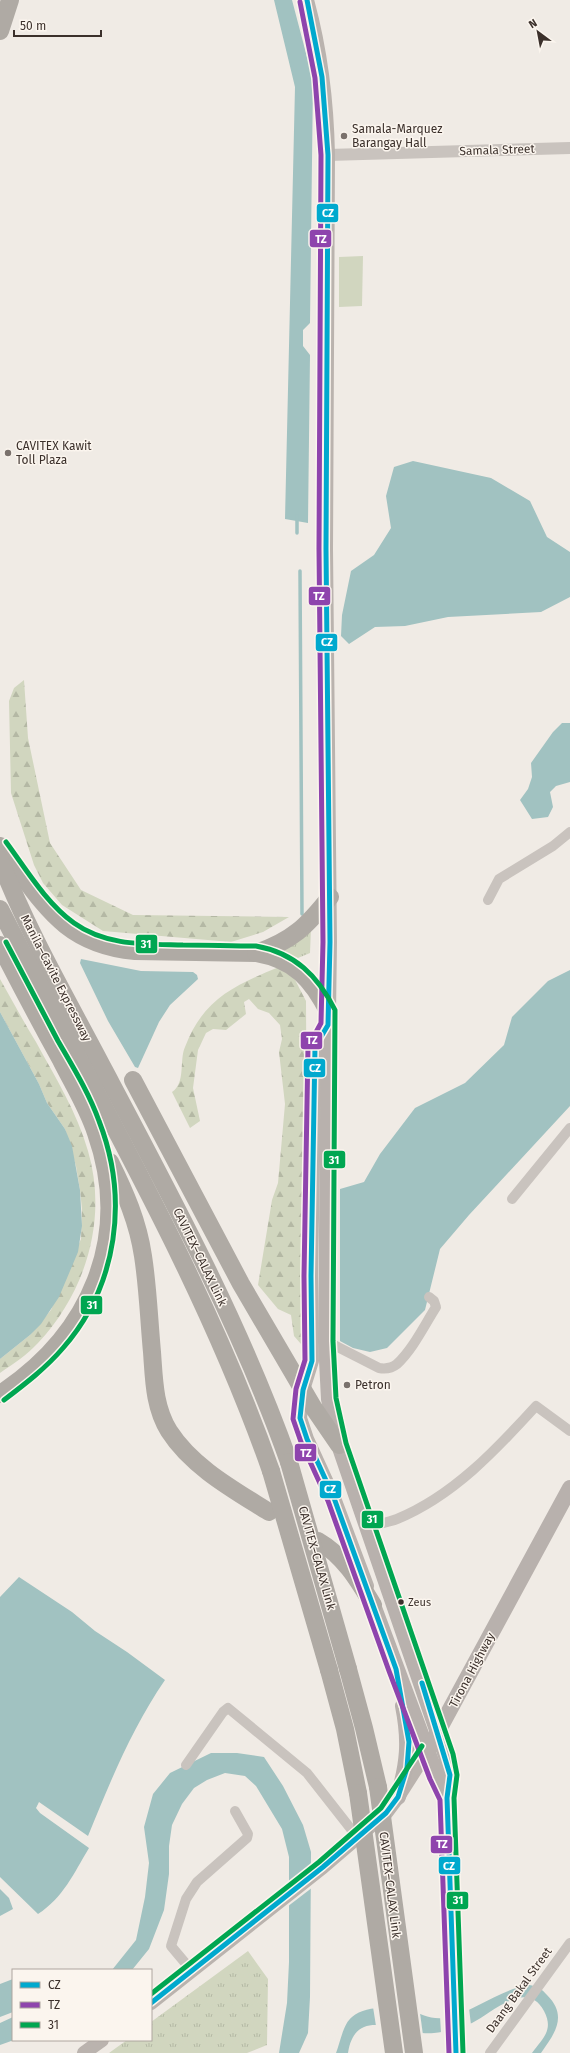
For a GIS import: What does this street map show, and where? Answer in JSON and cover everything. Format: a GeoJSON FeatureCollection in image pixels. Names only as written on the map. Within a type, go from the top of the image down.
{"type":"FeatureCollection","features":[{"type":"Feature","properties":{"kind":"highway"},"geometry":{"type":"LineString","coordinates":[[0,31],[10,0]]}},
{"type":"Feature","properties":{"kind":"highway"},"geometry":{"type":"LineString","coordinates":[[0,846],[32,891],[52,914],[77,934],[91,941],[119,950],[256,953],[286,962],[304,975],[315,987],[328,1019]]}},
{"type":"Feature","properties":{"kind":"highway","name":"Manila–Cavite Expressway"},"geometry":{"type":"LineString","coordinates":[[0,860],[28,926],[110,1098]]}},
{"type":"Feature","properties":{"kind":"highway"},"geometry":{"type":"LineString","coordinates":[[256,953],[277,946],[296,934],[313,918],[330,897]]}},
{"type":"Feature","properties":{"kind":"highway","name":"Manila–Cavite Expressway"},"geometry":{"type":"LineString","coordinates":[[0,909],[110,1098]]}},
{"type":"Feature","properties":{"kind":"highway"},"geometry":{"type":"LineString","coordinates":[[0,945],[81,1099],[129,1203],[140,1236],[145,1270],[156,1398],[164,1422],[176,1441],[196,1461],[269,1512]]}},
{"type":"Feature","properties":{"kind":"highway"},"geometry":{"type":"LineString","coordinates":[[133,1080],[225,1256],[303,1390],[339,1445]]}},
{"type":"Feature","properties":{"kind":"highway","name":"CAVITEX–CALAX Link"},"geometry":{"type":"LineString","coordinates":[[110,1098],[190,1235],[260,1385],[290,1462],[364,1728],[378,1787],[414,2053]]}},
{"type":"Feature","properties":{"kind":"highway","name":"CAVITEX–CALAX Link"},"geometry":{"type":"LineString","coordinates":[[110,1098],[173,1242],[241,1391],[271,1470],[345,1729],[358,1793],[394,2053]]}},
{"type":"Feature","properties":{"kind":"highway"},"geometry":{"type":"LineString","coordinates":[[0,1394],[35,1369],[58,1346],[83,1309],[95,1282],[105,1245],[109,1201],[105,1164],[96,1132]]}},
{"type":"Feature","properties":{"kind":"highway"},"geometry":{"type":"LineString","coordinates":[[318,1541],[342,1560],[355,1576],[373,1605]]}},
{"type":"Feature","properties":{"kind":"main road"},"geometry":{"type":"LineString","coordinates":[[307,0],[314,26],[325,90],[328,155],[326,549],[330,897],[326,1341],[329,1399],[339,1445],[439,1733],[450,1774],[447,1798],[456,2053]]}},
{"type":"Feature","properties":{"kind":"main road"},"geometry":{"type":"LineString","coordinates":[[328,1019],[315,1047],[311,1276],[312,1361],[303,1390],[300,1418],[307,1439],[334,1498],[396,1669],[437,1777],[447,1798]]}},
{"type":"Feature","properties":{"kind":"main road","name":"Tirona Highway"},"geometry":{"type":"LineString","coordinates":[[152,2002],[323,1867],[386,1813],[439,1733],[570,1488]]}},
{"type":"Feature","properties":{"kind":"main road"},"geometry":{"type":"LineString","coordinates":[[396,1669],[409,1742],[407,1768],[398,1797]]}},
{"type":"Feature","properties":{"kind":"main road"},"geometry":{"type":"LineString","coordinates":[[84,2053],[101,2041]]}},
{"type":"Feature","properties":{"kind":"street","name":"Samala Street"},"geometry":{"type":"LineString","coordinates":[[328,155],[570,148]]}},
{"type":"Feature","properties":{"kind":"street"},"geometry":{"type":"LineString","coordinates":[[488,900],[499,879],[553,846],[570,832]]}},
{"type":"Feature","properties":{"kind":"street"},"geometry":{"type":"LineString","coordinates":[[512,1198],[570,1128]]}},
{"type":"Feature","properties":{"kind":"street"},"geometry":{"type":"LineString","coordinates":[[326,1341],[379,1368],[386,1369],[396,1365],[415,1340],[436,1307],[434,1301],[429,1297]]}},
{"type":"Feature","properties":{"kind":"street"},"geometry":{"type":"LineString","coordinates":[[367,1526],[395,1520],[423,1507],[459,1482],[500,1446],[536,1406],[570,1431]]}},
{"type":"Feature","properties":{"kind":"street"},"geometry":{"type":"LineString","coordinates":[[186,1765],[223,1712],[228,1708],[307,1773],[358,1838]]}},
{"type":"Feature","properties":{"kind":"street"},"geometry":{"type":"LineString","coordinates":[[192,1971],[172,1946],[186,1898],[197,1882],[247,1838],[248,1834],[235,1811]]}},
{"type":"Feature","properties":{"kind":"street","name":"Daang Bakal Street"},"geometry":{"type":"LineString","coordinates":[[490,2053],[570,1943]]}},
{"type":"Feature","properties":{"kind":"green space"},"geometry":{"type":"Polygon","coordinates":[[[363,256],[362,306],[339,307],[339,257],[363,256]]]}},
{"type":"Feature","properties":{"kind":"green space"},"geometry":{"type":"Polygon","coordinates":[[[24,680],[28,738],[50,843],[81,890],[133,915],[289,917],[263,932],[231,942],[103,931],[62,905],[43,883],[34,865],[11,793],[9,701],[14,688],[24,680]]]}},
{"type":"Feature","properties":{"kind":"green space"},"geometry":{"type":"Polygon","coordinates":[[[311,927],[310,953],[298,958],[283,952],[311,927]]]}},
{"type":"Feature","properties":{"kind":"green space"},"geometry":{"type":"Polygon","coordinates":[[[279,967],[292,974],[306,1001],[308,1352],[294,1336],[291,1315],[278,1309],[258,1285],[272,1200],[278,1183],[285,1104],[279,1052],[282,1039],[280,1025],[269,1013],[258,1009],[249,999],[244,1002],[246,1014],[226,1030],[213,1029],[206,1033],[198,1050],[193,1088],[200,1121],[190,1128],[172,1092],[179,1083],[181,1077],[183,1052],[192,1031],[211,1005],[222,996],[248,980],[279,967]]]}},
{"type":"Feature","properties":{"kind":"green space"},"geometry":{"type":"Polygon","coordinates":[[[0,979],[58,1082],[78,1122],[88,1151],[94,1177],[95,1203],[94,1228],[88,1253],[80,1278],[69,1301],[55,1323],[38,1343],[25,1355],[0,1373],[0,1359],[30,1335],[51,1310],[81,1239],[82,1209],[76,1166],[65,1129],[47,1103],[39,1084],[0,1012],[0,979]]]}},
{"type":"Feature","properties":{"kind":"green space"},"geometry":{"type":"Polygon","coordinates":[[[248,1951],[268,1979],[267,2045],[247,2053],[109,2053],[126,2041],[152,2041],[152,2021],[248,1951]]]}},
{"type":"Feature","properties":{"kind":"water"},"geometry":{"type":"Polygon","coordinates":[[[274,0],[292,0],[313,80],[310,323],[303,330],[303,346],[310,355],[308,523],[285,519],[295,87],[274,0]]]}},
{"type":"Feature","properties":{"kind":"water"},"geometry":{"type":"Polygon","coordinates":[[[413,461],[491,478],[530,501],[547,537],[570,552],[570,597],[541,612],[448,617],[405,626],[375,627],[349,644],[341,636],[342,615],[351,571],[374,555],[391,528],[386,496],[394,467],[413,461]]]}},
{"type":"Feature","properties":{"kind":"water"},"geometry":{"type":"Polygon","coordinates":[[[562,723],[570,723],[570,782],[556,786],[550,792],[553,807],[548,817],[532,819],[520,800],[528,789],[532,777],[531,763],[553,732],[562,723]]]}},
{"type":"Feature","properties":{"kind":"water"},"geometry":{"type":"Polygon","coordinates":[[[81,959],[141,971],[193,972],[197,975],[198,979],[170,1005],[159,1022],[138,1068],[135,1067],[108,1021],[80,963],[81,959]]]}},
{"type":"Feature","properties":{"kind":"water"},"geometry":{"type":"Polygon","coordinates":[[[570,970],[570,1106],[469,1215],[440,1249],[425,1310],[387,1348],[370,1352],[353,1348],[340,1341],[340,1189],[364,1182],[380,1154],[415,1108],[465,1083],[504,1045],[512,1017],[548,981],[570,970]]]}},
{"type":"Feature","properties":{"kind":"water"},"geometry":{"type":"Polygon","coordinates":[[[0,1012],[39,1084],[47,1103],[65,1129],[72,1146],[80,1190],[82,1226],[78,1252],[59,1297],[41,1324],[30,1335],[0,1359],[0,1012]]]}},
{"type":"Feature","properties":{"kind":"water"},"geometry":{"type":"Polygon","coordinates":[[[19,1577],[72,1612],[95,1631],[165,1680],[153,1698],[132,1736],[113,1776],[88,1836],[39,1802],[36,1808],[40,1813],[89,1848],[73,1876],[61,1893],[47,1908],[38,1914],[0,1877],[0,1597],[19,1577]]]}},
{"type":"Feature","properties":{"kind":"water"},"geometry":{"type":"Polygon","coordinates":[[[211,1753],[237,1753],[264,1757],[283,1786],[303,1825],[311,1852],[310,1997],[308,2033],[299,2053],[279,2053],[287,2003],[289,1962],[289,1857],[282,1829],[256,1786],[245,1776],[225,1773],[207,1780],[194,1788],[182,1804],[172,1825],[169,1846],[169,1874],[164,1910],[149,1949],[133,1969],[113,1969],[136,1940],[145,1897],[149,1863],[144,1827],[153,1794],[170,1773],[211,1753]]]}},
{"type":"Feature","properties":{"kind":"water"},"geometry":{"type":"Polygon","coordinates":[[[0,1889],[9,1898],[13,1909],[0,1916],[0,1889]]]}},
{"type":"Feature","properties":{"kind":"water"},"geometry":{"type":"Polygon","coordinates":[[[12,1979],[12,2012],[0,2017],[0,1984],[12,1979]]]}},
{"type":"Feature","properties":{"kind":"water"},"geometry":{"type":"Polygon","coordinates":[[[529,1985],[537,1987],[543,1991],[557,2010],[558,2017],[555,2031],[541,2053],[532,2053],[546,2034],[548,2023],[547,2018],[537,2002],[528,1998],[519,1998],[499,2006],[472,2023],[443,2032],[421,2033],[382,2025],[370,2025],[360,2029],[353,2038],[348,2053],[336,2053],[346,2024],[352,2017],[364,2010],[394,2008],[408,2010],[430,2017],[444,2018],[466,2011],[507,1991],[529,1985]]]}},
{"type":"Feature","properties":{"kind":"water"},"geometry":{"type":"Polygon","coordinates":[[[12,2017],[12,2041],[0,2045],[0,2023],[12,2017]]]}},
{"type":"Feature","properties":{"kind":"pier"},"geometry":{"type":"Polygon","coordinates":[[[313,1862],[313,1887],[287,1907],[287,1883],[313,1862]]]}},
{"type":"Feature","properties":{"kind":"pier"},"geometry":{"type":"Polygon","coordinates":[[[396,2005],[420,2013],[423,2035],[412,2036],[376,2026],[373,2007],[396,2005]]]}},
{"type":"Feature","properties":{"kind":"pier"},"geometry":{"type":"Polygon","coordinates":[[[469,2008],[471,2025],[441,2033],[440,2016],[454,2014],[469,2008]]]}},
{"type":"Feature","properties":{"kind":"waterway"},"geometry":{"type":"LineString","coordinates":[[297,516],[297,533]]}},
{"type":"Feature","properties":{"kind":"waterway"},"geometry":{"type":"LineString","coordinates":[[300,571],[302,914]]}},
{"type":"Feature","properties":{"kind":"transit line","name":"CZ"},"geometry":{"type":"LineString","coordinates":[[152,2002],[323,1867],[386,1813],[398,1797],[407,1768],[409,1742],[396,1669],[334,1498],[307,1439],[300,1418],[303,1390],[312,1361],[311,1276],[315,1047],[328,1025],[330,942],[326,549],[328,155],[322,77],[307,0]]}},
{"type":"Feature","properties":{"kind":"transit line","name":"TZ"},"geometry":{"type":"LineString","coordinates":[[300,2],[315,78],[321,155],[319,549],[323,942],[321,1023],[308,1047],[304,1276],[305,1360],[296,1389],[293,1419],[301,1442],[328,1501],[389,1671],[430,1779],[440,1800],[449,2053]]}},
{"type":"Feature","properties":{"kind":"transit line","name":"31"},"geometry":{"type":"LineString","coordinates":[[6,842],[45,896],[64,915],[86,931],[113,940],[140,944],[256,946],[270,949],[294,960],[304,968],[321,987],[335,1010],[333,1341],[336,1398],[346,1443],[453,1754],[457,1775],[454,1798],[463,2053]]}},
{"type":"Feature","properties":{"kind":"transit line","name":"31"},"geometry":{"type":"LineString","coordinates":[[4,1400],[50,1362],[82,1323],[96,1297],[106,1269],[113,1240],[115,1210],[114,1180],[108,1150],[95,1111],[6,942]]}},
{"type":"Feature","properties":{"kind":"transit line","name":"CZ"},"geometry":{"type":"LineString","coordinates":[[422,1683],[450,1775],[447,1798],[456,2053]]}},
{"type":"Feature","properties":{"kind":"transit line","name":"31"},"geometry":{"type":"LineString","coordinates":[[152,1993],[319,1862],[381,1808],[422,1746]]}},
{"type":"Feature","properties":{"kind":"place","name":"Samala-Marquez Barangay Hall"},"geometry":{"type":"Point","coordinates":[344,136]}},
{"type":"Feature","properties":{"kind":"place","name":"CAVITEX Kawit Toll Plaza"},"geometry":{"type":"Point","coordinates":[8,453]}},
{"type":"Feature","properties":{"kind":"place","name":"Petron"},"geometry":{"type":"Point","coordinates":[347,1385]}},
{"type":"Feature","properties":{"kind":"place","name":"Zeus"},"geometry":{"type":"Point","coordinates":[401,1602]}}]}
